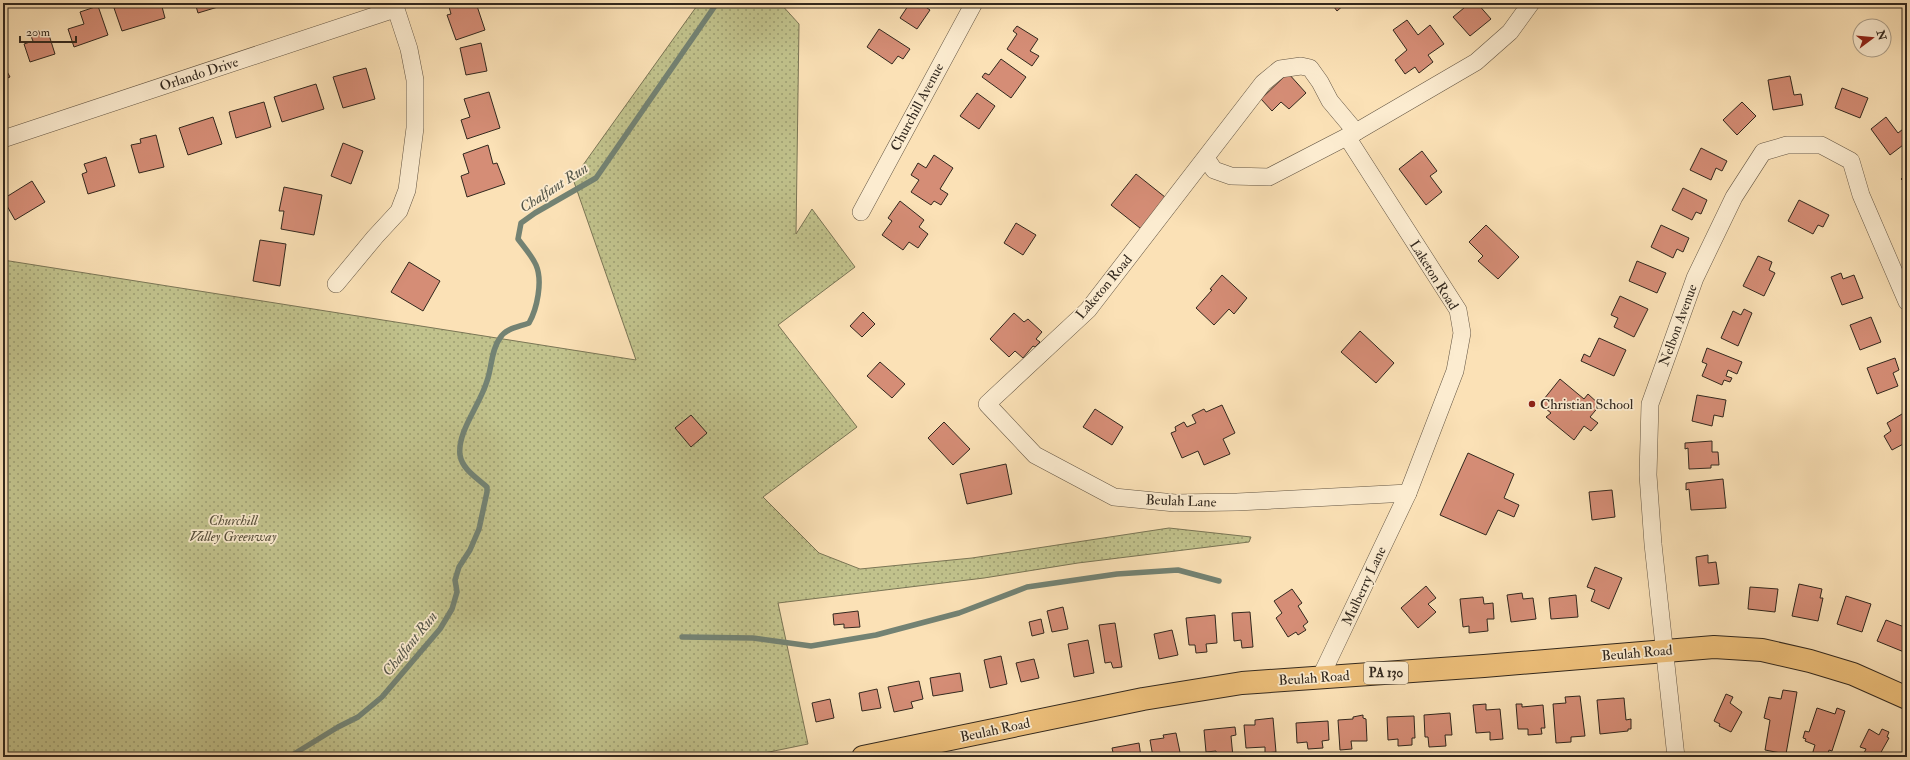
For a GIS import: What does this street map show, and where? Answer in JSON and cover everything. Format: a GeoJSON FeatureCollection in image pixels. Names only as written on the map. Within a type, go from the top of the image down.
{"type":"FeatureCollection","features":[{"type":"Feature","properties":{"kind":"main road","name":"Beulah Road"},"geometry":{"type":"LineString","coordinates":[[863,757],[1143,699],[1242,683],[1714,647],[1762,650],[1810,661],[1853,674],[1907,698]]}},
{"type":"Feature","properties":{"kind":"street","name":"Churchill Avenue"},"geometry":{"type":"LineString","coordinates":[[861,212],[974,3]]}},
{"type":"Feature","properties":{"kind":"street"},"geometry":{"type":"LineString","coordinates":[[1206,158],[1214,170],[1231,176],[1269,177],[1351,134],[1476,62],[1510,32],[1531,3]]}},
{"type":"Feature","properties":{"kind":"street"},"geometry":{"type":"LineString","coordinates":[[336,284],[375,236],[400,211],[407,190],[415,128],[415,80],[409,49],[394,6]]}},
{"type":"Feature","properties":{"kind":"street","name":"Orlando Drive"},"geometry":{"type":"LineString","coordinates":[[3,139],[394,6]]}},
{"type":"Feature","properties":{"kind":"street","name":"Laketon Road"},"geometry":{"type":"LineString","coordinates":[[987,404],[1088,310],[1263,83],[1280,69],[1301,66],[1310,68],[1320,82],[1330,101],[1458,310],[1462,333],[1454,371],[1408,493]]}},
{"type":"Feature","properties":{"kind":"street","name":"Nelbon Avenue"},"geometry":{"type":"LineString","coordinates":[[1676,757],[1664,651],[1648,475],[1650,404],[1695,278],[1734,197],[1762,152],[1787,145],[1821,145],[1851,162],[1861,195],[1907,302]]}},
{"type":"Feature","properties":{"kind":"street","name":"Beulah Lane"},"geometry":{"type":"LineString","coordinates":[[987,404],[1035,455],[1114,498],[1175,503],[1237,502],[1408,493]]}},
{"type":"Feature","properties":{"kind":"street","name":"Mulberry Lane"},"geometry":{"type":"LineString","coordinates":[[1320,678],[1408,493]]}},
{"type":"Feature","properties":{"kind":"green space","name":"Churchill Valley Greenway"},"geometry":{"type":"Polygon","coordinates":[[[699,3],[780,3],[799,24],[796,234],[812,209],[855,267],[778,325],[857,427],[763,497],[819,553],[860,569],[972,558],[1169,528],[1251,537],[1249,542],[1078,563],[984,578],[778,603],[808,744],[745,757],[3,757],[3,260],[636,360],[573,179],[699,3]]]}},
{"type":"Feature","properties":{"kind":"building"},"geometry":{"type":"Polygon","coordinates":[[[125,3],[161,3],[165,18],[122,31],[114,8],[126,5],[125,3]]]}},
{"type":"Feature","properties":{"kind":"building"},"geometry":{"type":"Polygon","coordinates":[[[195,3],[231,3],[198,13],[195,3]]]}},
{"type":"Feature","properties":{"kind":"building"},"geometry":{"type":"Polygon","coordinates":[[[448,3],[476,3],[485,30],[456,40],[447,15],[451,14],[448,3]]]}},
{"type":"Feature","properties":{"kind":"building"},"geometry":{"type":"Polygon","coordinates":[[[910,3],[920,3],[930,10],[917,29],[900,18],[910,3]]]}},
{"type":"Feature","properties":{"kind":"building"},"geometry":{"type":"Polygon","coordinates":[[[1331,3],[1344,3],[1345,4],[1337,11],[1331,3]]]}},
{"type":"Feature","properties":{"kind":"building"},"geometry":{"type":"Polygon","coordinates":[[[1470,3],[1477,3],[1491,19],[1470,36],[1453,17],[1470,3]]]}},
{"type":"Feature","properties":{"kind":"building"},"geometry":{"type":"Polygon","coordinates":[[[98,6],[108,35],[74,47],[68,29],[84,24],[80,12],[98,6]]]}},
{"type":"Feature","properties":{"kind":"building"},"geometry":{"type":"Polygon","coordinates":[[[1407,20],[1418,35],[1430,25],[1444,44],[1428,55],[1433,62],[1419,73],[1415,67],[1405,74],[1395,60],[1407,50],[1393,30],[1407,20]]]}},
{"type":"Feature","properties":{"kind":"building"},"geometry":{"type":"Polygon","coordinates":[[[1017,26],[1038,39],[1030,51],[1039,56],[1032,66],[1007,49],[1017,34],[1013,31],[1017,26]]]}},
{"type":"Feature","properties":{"kind":"building"},"geometry":{"type":"Polygon","coordinates":[[[879,29],[910,49],[903,59],[898,56],[892,64],[867,47],[879,29]]]}},
{"type":"Feature","properties":{"kind":"building"},"geometry":{"type":"Polygon","coordinates":[[[39,31],[41,37],[49,35],[55,54],[30,62],[24,44],[33,41],[30,34],[39,31]]]}},
{"type":"Feature","properties":{"kind":"building"},"geometry":{"type":"Polygon","coordinates":[[[481,43],[487,71],[466,75],[460,48],[481,43]]]}},
{"type":"Feature","properties":{"kind":"building"},"geometry":{"type":"Polygon","coordinates":[[[1001,59],[1026,77],[1011,98],[982,77],[985,73],[989,75],[1001,59]]]}},
{"type":"Feature","properties":{"kind":"building"},"geometry":{"type":"Polygon","coordinates":[[[3,64],[10,77],[3,80],[3,64]]]}},
{"type":"Feature","properties":{"kind":"building"},"geometry":{"type":"Polygon","coordinates":[[[366,68],[375,99],[343,108],[333,77],[366,68]]]}},
{"type":"Feature","properties":{"kind":"building"},"geometry":{"type":"Polygon","coordinates":[[[1288,73],[1306,93],[1289,109],[1281,102],[1272,111],[1261,99],[1288,73]]]}},
{"type":"Feature","properties":{"kind":"building"},"geometry":{"type":"Polygon","coordinates":[[[1790,76],[1794,95],[1801,94],[1803,105],[1773,110],[1768,80],[1790,76]]]}},
{"type":"Feature","properties":{"kind":"building"},"geometry":{"type":"Polygon","coordinates":[[[316,84],[324,109],[282,122],[274,97],[316,84]]]}},
{"type":"Feature","properties":{"kind":"building"},"geometry":{"type":"Polygon","coordinates":[[[1842,88],[1868,98],[1860,118],[1835,108],[1842,88]]]}},
{"type":"Feature","properties":{"kind":"building"},"geometry":{"type":"Polygon","coordinates":[[[489,92],[500,128],[467,139],[461,120],[470,117],[464,99],[489,92]]]}},
{"type":"Feature","properties":{"kind":"building"},"geometry":{"type":"Polygon","coordinates":[[[977,93],[995,106],[979,129],[960,116],[977,93]]]}},
{"type":"Feature","properties":{"kind":"building"},"geometry":{"type":"Polygon","coordinates":[[[264,102],[271,127],[236,138],[229,112],[264,102]]]}},
{"type":"Feature","properties":{"kind":"building"},"geometry":{"type":"Polygon","coordinates":[[[1742,102],[1756,116],[1737,135],[1723,120],[1742,102]]]}},
{"type":"Feature","properties":{"kind":"building"},"geometry":{"type":"Polygon","coordinates":[[[213,117],[222,144],[188,155],[179,128],[213,117]]]}},
{"type":"Feature","properties":{"kind":"building"},"geometry":{"type":"Polygon","coordinates":[[[1886,117],[1898,133],[1907,126],[1907,142],[1890,155],[1871,129],[1886,117]]]}},
{"type":"Feature","properties":{"kind":"building"},"geometry":{"type":"Polygon","coordinates":[[[156,135],[164,167],[139,173],[131,145],[141,143],[140,139],[156,135]]]}},
{"type":"Feature","properties":{"kind":"building"},"geometry":{"type":"Polygon","coordinates":[[[343,143],[363,151],[351,184],[331,176],[343,143]]]}},
{"type":"Feature","properties":{"kind":"building"},"geometry":{"type":"Polygon","coordinates":[[[488,145],[493,164],[497,163],[505,184],[467,197],[461,176],[469,173],[463,154],[488,145]]]}},
{"type":"Feature","properties":{"kind":"building"},"geometry":{"type":"Polygon","coordinates":[[[1701,148],[1727,161],[1722,171],[1716,168],[1711,180],[1690,170],[1701,148]]]}},
{"type":"Feature","properties":{"kind":"building"},"geometry":{"type":"Polygon","coordinates":[[[1422,151],[1437,171],[1430,176],[1442,192],[1426,205],[1399,169],[1422,151]]]}},
{"type":"Feature","properties":{"kind":"building"},"geometry":{"type":"Polygon","coordinates":[[[934,155],[953,168],[940,189],[948,194],[941,205],[934,201],[931,205],[911,192],[919,180],[911,175],[918,163],[926,168],[934,155]]]}},
{"type":"Feature","properties":{"kind":"building"},"geometry":{"type":"Polygon","coordinates":[[[106,157],[115,186],[88,194],[82,174],[87,172],[84,164],[106,157]]]}},
{"type":"Feature","properties":{"kind":"building"},"geometry":{"type":"Polygon","coordinates":[[[1907,173],[1907,185],[1901,179],[1907,173]]]}},
{"type":"Feature","properties":{"kind":"building"},"geometry":{"type":"Polygon","coordinates":[[[1136,174],[1170,201],[1145,232],[1111,205],[1136,174]]]}},
{"type":"Feature","properties":{"kind":"building"},"geometry":{"type":"Polygon","coordinates":[[[32,181],[45,202],[15,220],[3,199],[32,181]]]}},
{"type":"Feature","properties":{"kind":"building"},"geometry":{"type":"Polygon","coordinates":[[[284,187],[322,195],[314,235],[281,229],[284,211],[279,211],[284,187]]]}},
{"type":"Feature","properties":{"kind":"building"},"geometry":{"type":"Polygon","coordinates":[[[1683,188],[1707,200],[1701,214],[1696,212],[1692,220],[1672,210],[1683,188]]]}},
{"type":"Feature","properties":{"kind":"building"},"geometry":{"type":"Polygon","coordinates":[[[1799,200],[1829,215],[1823,227],[1818,225],[1813,234],[1788,221],[1799,200]]]}},
{"type":"Feature","properties":{"kind":"building"},"geometry":{"type":"Polygon","coordinates":[[[900,201],[924,220],[919,227],[928,234],[918,248],[909,242],[903,250],[882,235],[892,221],[888,218],[900,201]]]}},
{"type":"Feature","properties":{"kind":"building"},"geometry":{"type":"Polygon","coordinates":[[[1016,223],[1036,235],[1023,255],[1004,243],[1016,223]]]}},
{"type":"Feature","properties":{"kind":"building"},"geometry":{"type":"Polygon","coordinates":[[[1486,225],[1519,257],[1498,279],[1478,261],[1483,256],[1469,242],[1486,225]]]}},
{"type":"Feature","properties":{"kind":"building"},"geometry":{"type":"Polygon","coordinates":[[[1661,225],[1689,238],[1683,252],[1677,249],[1673,258],[1651,247],[1661,225]]]}},
{"type":"Feature","properties":{"kind":"building"},"geometry":{"type":"Polygon","coordinates":[[[260,240],[286,244],[280,286],[253,281],[260,240]]]}},
{"type":"Feature","properties":{"kind":"building"},"geometry":{"type":"Polygon","coordinates":[[[1758,256],[1772,262],[1769,270],[1775,273],[1764,296],[1743,286],[1758,256]]]}},
{"type":"Feature","properties":{"kind":"building"},"geometry":{"type":"Polygon","coordinates":[[[1637,261],[1666,273],[1657,293],[1629,281],[1637,261]]]}},
{"type":"Feature","properties":{"kind":"building"},"geometry":{"type":"Polygon","coordinates":[[[409,262],[440,281],[423,311],[391,292],[409,262]]]}},
{"type":"Feature","properties":{"kind":"building"},"geometry":{"type":"Polygon","coordinates":[[[1841,273],[1843,279],[1854,275],[1863,298],[1842,305],[1831,277],[1841,273]]]}},
{"type":"Feature","properties":{"kind":"building"},"geometry":{"type":"Polygon","coordinates":[[[1222,275],[1247,298],[1234,314],[1229,309],[1214,325],[1196,308],[1212,290],[1210,289],[1222,275]]]}},
{"type":"Feature","properties":{"kind":"building"},"geometry":{"type":"Polygon","coordinates":[[[1620,296],[1648,309],[1634,337],[1614,327],[1618,318],[1611,315],[1620,296]]]}},
{"type":"Feature","properties":{"kind":"building"},"geometry":{"type":"Polygon","coordinates":[[[1744,309],[1752,313],[1738,346],[1721,338],[1733,311],[1741,315],[1744,309]]]}},
{"type":"Feature","properties":{"kind":"building"},"geometry":{"type":"Polygon","coordinates":[[[863,312],[875,324],[862,337],[850,326],[863,312]]]}},
{"type":"Feature","properties":{"kind":"building"},"geometry":{"type":"Polygon","coordinates":[[[1014,313],[1024,322],[1028,319],[1042,332],[1036,339],[1040,342],[1035,347],[1033,346],[1023,358],[1015,351],[1009,357],[990,339],[1014,313]]]}},
{"type":"Feature","properties":{"kind":"building"},"geometry":{"type":"Polygon","coordinates":[[[1871,317],[1881,342],[1860,350],[1850,325],[1871,317]]]}},
{"type":"Feature","properties":{"kind":"building"},"geometry":{"type":"Polygon","coordinates":[[[1360,331],[1394,363],[1376,383],[1341,352],[1360,331]]]}},
{"type":"Feature","properties":{"kind":"building"},"geometry":{"type":"Polygon","coordinates":[[[1599,338],[1626,350],[1614,376],[1581,361],[1584,354],[1590,357],[1599,338]]]}},
{"type":"Feature","properties":{"kind":"building"},"geometry":{"type":"Polygon","coordinates":[[[1707,348],[1742,362],[1737,374],[1728,370],[1726,376],[1732,378],[1730,382],[1724,380],[1722,385],[1702,376],[1707,364],[1702,362],[1707,348]]]}},
{"type":"Feature","properties":{"kind":"building"},"geometry":{"type":"Polygon","coordinates":[[[1895,358],[1899,370],[1893,373],[1898,386],[1877,394],[1867,368],[1895,358]]]}},
{"type":"Feature","properties":{"kind":"building"},"geometry":{"type":"Polygon","coordinates":[[[880,362],[905,384],[892,398],[867,376],[880,362]]]}},
{"type":"Feature","properties":{"kind":"building"},"geometry":{"type":"Polygon","coordinates":[[[1560,379],[1584,399],[1588,394],[1600,405],[1590,417],[1598,423],[1591,431],[1584,426],[1574,440],[1546,417],[1551,413],[1540,404],[1560,379]]]}},
{"type":"Feature","properties":{"kind":"building"},"geometry":{"type":"Polygon","coordinates":[[[1697,395],[1726,400],[1723,417],[1714,415],[1712,426],[1692,421],[1697,395]]]}},
{"type":"Feature","properties":{"kind":"building"},"geometry":{"type":"Polygon","coordinates":[[[1222,405],[1235,433],[1223,439],[1230,454],[1204,465],[1198,451],[1182,458],[1171,433],[1176,431],[1175,427],[1184,422],[1187,427],[1196,423],[1192,415],[1204,409],[1206,412],[1222,405]]]}},
{"type":"Feature","properties":{"kind":"building"},"geometry":{"type":"Polygon","coordinates":[[[1095,409],[1123,427],[1112,445],[1083,427],[1095,409]]]}},
{"type":"Feature","properties":{"kind":"building"},"geometry":{"type":"Polygon","coordinates":[[[1907,411],[1907,442],[1892,450],[1884,436],[1891,431],[1887,423],[1907,411]]]}},
{"type":"Feature","properties":{"kind":"building"},"geometry":{"type":"Polygon","coordinates":[[[691,415],[707,433],[691,447],[675,428],[691,415]]]}},
{"type":"Feature","properties":{"kind":"building"},"geometry":{"type":"Polygon","coordinates":[[[944,422],[970,449],[953,465],[928,438],[944,422]]]}},
{"type":"Feature","properties":{"kind":"building"},"geometry":{"type":"Polygon","coordinates":[[[1712,441],[1712,452],[1718,452],[1719,465],[1711,465],[1711,468],[1689,469],[1688,448],[1685,449],[1685,443],[1712,441]]]}},
{"type":"Feature","properties":{"kind":"building"},"geometry":{"type":"Polygon","coordinates":[[[1468,453],[1514,474],[1504,498],[1519,505],[1514,517],[1498,510],[1486,535],[1440,515],[1468,453]]]}},
{"type":"Feature","properties":{"kind":"building"},"geometry":{"type":"Polygon","coordinates":[[[1006,464],[1012,494],[967,504],[960,474],[1006,464]]]}},
{"type":"Feature","properties":{"kind":"building"},"geometry":{"type":"Polygon","coordinates":[[[1723,479],[1726,508],[1691,510],[1689,489],[1686,490],[1686,483],[1723,479]]]}},
{"type":"Feature","properties":{"kind":"building"},"geometry":{"type":"Polygon","coordinates":[[[1612,490],[1615,517],[1592,520],[1589,492],[1612,490]]]}},
{"type":"Feature","properties":{"kind":"building"},"geometry":{"type":"Polygon","coordinates":[[[1708,555],[1708,563],[1716,562],[1719,584],[1699,586],[1696,557],[1708,555]]]}},
{"type":"Feature","properties":{"kind":"building"},"geometry":{"type":"Polygon","coordinates":[[[1595,567],[1622,578],[1609,609],[1591,601],[1595,590],[1587,587],[1595,567]]]}},
{"type":"Feature","properties":{"kind":"building"},"geometry":{"type":"Polygon","coordinates":[[[1799,584],[1822,589],[1820,598],[1823,598],[1818,621],[1792,616],[1799,584]]]}},
{"type":"Feature","properties":{"kind":"building"},"geometry":{"type":"Polygon","coordinates":[[[1426,586],[1436,598],[1428,604],[1436,612],[1418,628],[1401,608],[1426,586]]]}},
{"type":"Feature","properties":{"kind":"building"},"geometry":{"type":"Polygon","coordinates":[[[1750,587],[1778,589],[1775,612],[1748,609],[1750,587]]]}},
{"type":"Feature","properties":{"kind":"building"},"geometry":{"type":"Polygon","coordinates":[[[1292,589],[1302,603],[1298,606],[1308,622],[1303,626],[1306,630],[1298,635],[1296,632],[1288,637],[1276,618],[1282,613],[1274,601],[1292,589]]]}},
{"type":"Feature","properties":{"kind":"building"},"geometry":{"type":"Polygon","coordinates":[[[1522,593],[1523,599],[1533,598],[1536,619],[1511,622],[1507,595],[1522,593]]]}},
{"type":"Feature","properties":{"kind":"building"},"geometry":{"type":"Polygon","coordinates":[[[1576,595],[1578,617],[1551,619],[1549,598],[1576,595]]]}},
{"type":"Feature","properties":{"kind":"building"},"geometry":{"type":"Polygon","coordinates":[[[1846,596],[1871,604],[1862,632],[1837,624],[1846,596]]]}},
{"type":"Feature","properties":{"kind":"building"},"geometry":{"type":"Polygon","coordinates":[[[1483,597],[1484,604],[1493,603],[1494,619],[1487,619],[1488,631],[1469,633],[1469,626],[1463,627],[1460,599],[1483,597]]]}},
{"type":"Feature","properties":{"kind":"building"},"geometry":{"type":"Polygon","coordinates":[[[1063,607],[1068,629],[1052,632],[1047,611],[1063,607]]]}},
{"type":"Feature","properties":{"kind":"building"},"geometry":{"type":"Polygon","coordinates":[[[858,611],[860,627],[844,628],[844,624],[834,625],[833,614],[858,611]]]}},
{"type":"Feature","properties":{"kind":"building"},"geometry":{"type":"Polygon","coordinates":[[[1250,612],[1253,647],[1242,648],[1241,640],[1234,641],[1232,613],[1250,612]]]}},
{"type":"Feature","properties":{"kind":"building"},"geometry":{"type":"Polygon","coordinates":[[[1215,615],[1217,643],[1206,644],[1207,652],[1196,653],[1195,645],[1189,645],[1186,618],[1215,615]]]}},
{"type":"Feature","properties":{"kind":"building"},"geometry":{"type":"Polygon","coordinates":[[[1041,619],[1044,633],[1032,636],[1029,622],[1041,619]]]}},
{"type":"Feature","properties":{"kind":"building"},"geometry":{"type":"Polygon","coordinates":[[[1886,620],[1907,628],[1907,644],[1904,652],[1877,641],[1886,620]]]}},
{"type":"Feature","properties":{"kind":"building"},"geometry":{"type":"Polygon","coordinates":[[[1115,623],[1122,667],[1113,668],[1111,662],[1105,663],[1099,625],[1115,623]]]}},
{"type":"Feature","properties":{"kind":"building"},"geometry":{"type":"Polygon","coordinates":[[[1172,630],[1178,655],[1159,659],[1154,634],[1172,630]]]}},
{"type":"Feature","properties":{"kind":"building"},"geometry":{"type":"Polygon","coordinates":[[[1088,640],[1094,673],[1074,677],[1068,644],[1088,640]]]}},
{"type":"Feature","properties":{"kind":"building"},"geometry":{"type":"Polygon","coordinates":[[[1001,656],[1007,684],[990,688],[984,660],[1001,656]]]}},
{"type":"Feature","properties":{"kind":"building"},"geometry":{"type":"Polygon","coordinates":[[[1034,659],[1039,678],[1021,682],[1016,663],[1034,659]]]}},
{"type":"Feature","properties":{"kind":"building"},"geometry":{"type":"Polygon","coordinates":[[[960,673],[963,691],[933,696],[930,678],[960,673]]]}},
{"type":"Feature","properties":{"kind":"building"},"geometry":{"type":"Polygon","coordinates":[[[919,681],[923,699],[911,702],[913,708],[894,712],[888,687],[919,681]]]}},
{"type":"Feature","properties":{"kind":"building"},"geometry":{"type":"Polygon","coordinates":[[[877,689],[881,708],[862,711],[859,693],[877,689]]]}},
{"type":"Feature","properties":{"kind":"building"},"geometry":{"type":"Polygon","coordinates":[[[1783,690],[1797,692],[1786,754],[1765,750],[1770,720],[1764,718],[1769,697],[1781,699],[1783,690]]]}},
{"type":"Feature","properties":{"kind":"building"},"geometry":{"type":"Polygon","coordinates":[[[1726,694],[1733,697],[1730,703],[1742,712],[1731,732],[1719,726],[1720,724],[1714,721],[1726,694]]]}},
{"type":"Feature","properties":{"kind":"building"},"geometry":{"type":"Polygon","coordinates":[[[1580,696],[1585,736],[1571,737],[1571,742],[1556,743],[1553,704],[1566,703],[1565,697],[1580,696]]]}},
{"type":"Feature","properties":{"kind":"building"},"geometry":{"type":"Polygon","coordinates":[[[1624,698],[1626,720],[1631,719],[1631,729],[1628,729],[1628,731],[1600,734],[1597,700],[1624,698]]]}},
{"type":"Feature","properties":{"kind":"building"},"geometry":{"type":"Polygon","coordinates":[[[830,699],[834,718],[816,722],[812,703],[830,699]]]}},
{"type":"Feature","properties":{"kind":"building"},"geometry":{"type":"Polygon","coordinates":[[[1486,704],[1486,710],[1500,709],[1503,739],[1490,740],[1490,732],[1476,733],[1473,705],[1486,704]]]}},
{"type":"Feature","properties":{"kind":"building"},"geometry":{"type":"Polygon","coordinates":[[[1516,704],[1522,704],[1522,707],[1543,705],[1545,728],[1541,728],[1542,734],[1528,735],[1528,729],[1518,729],[1516,704]]]}},
{"type":"Feature","properties":{"kind":"building"},"geometry":{"type":"Polygon","coordinates":[[[1817,708],[1835,714],[1837,708],[1845,711],[1832,751],[1829,750],[1827,757],[1812,755],[1815,745],[1805,741],[1806,739],[1803,738],[1805,731],[1809,732],[1817,708]]]}},
{"type":"Feature","properties":{"kind":"building"},"geometry":{"type":"Polygon","coordinates":[[[1450,713],[1452,735],[1445,735],[1446,746],[1429,747],[1428,737],[1425,737],[1424,715],[1450,713]]]}},
{"type":"Feature","properties":{"kind":"building"},"geometry":{"type":"Polygon","coordinates":[[[1363,715],[1363,718],[1366,719],[1367,741],[1351,741],[1352,749],[1340,750],[1338,720],[1353,719],[1353,717],[1363,715]]]}},
{"type":"Feature","properties":{"kind":"building"},"geometry":{"type":"Polygon","coordinates":[[[1414,716],[1415,738],[1412,738],[1412,745],[1398,746],[1398,739],[1388,740],[1387,717],[1414,716]]]}},
{"type":"Feature","properties":{"kind":"building"},"geometry":{"type":"Polygon","coordinates":[[[1273,718],[1276,752],[1265,753],[1265,747],[1246,748],[1244,725],[1255,725],[1255,720],[1273,718]]]}},
{"type":"Feature","properties":{"kind":"building"},"geometry":{"type":"Polygon","coordinates":[[[1328,721],[1329,740],[1322,741],[1323,748],[1308,749],[1307,742],[1297,743],[1296,723],[1328,721]]]}},
{"type":"Feature","properties":{"kind":"building"},"geometry":{"type":"Polygon","coordinates":[[[1235,727],[1236,735],[1231,736],[1233,757],[1217,757],[1216,751],[1206,752],[1204,730],[1235,727]]]}},
{"type":"Feature","properties":{"kind":"building"},"geometry":{"type":"Polygon","coordinates":[[[1869,729],[1879,735],[1882,729],[1889,732],[1887,737],[1889,738],[1880,754],[1884,757],[1862,757],[1866,749],[1860,747],[1869,729]]]}},
{"type":"Feature","properties":{"kind":"building"},"geometry":{"type":"Polygon","coordinates":[[[1176,733],[1181,757],[1153,757],[1150,740],[1164,738],[1163,735],[1176,733]]]}},
{"type":"Feature","properties":{"kind":"building"},"geometry":{"type":"Polygon","coordinates":[[[1139,743],[1141,757],[1114,757],[1112,748],[1139,743]]]}},
{"type":"Feature","properties":{"kind":"waterway","name":"Chalfant Run"},"geometry":{"type":"LineString","coordinates":[[289,757],[338,727],[358,717],[382,697],[440,629],[452,609],[457,592],[455,580],[459,567],[470,550],[479,529],[487,492],[487,487],[470,473],[461,460],[460,446],[462,437],[484,390],[497,343],[506,332],[529,323],[537,303],[539,287],[538,272],[530,255],[518,239],[521,223],[535,213],[596,178],[717,3]]}},
{"type":"Feature","properties":{"kind":"waterway"},"geometry":{"type":"LineString","coordinates":[[682,637],[753,638],[811,646],[876,635],[959,613],[1027,587],[1117,574],[1178,570],[1219,581]]}},
{"type":"Feature","properties":{"kind":"place","name":"Christian School"},"geometry":{"type":"Point","coordinates":[1532,404]}}]}
